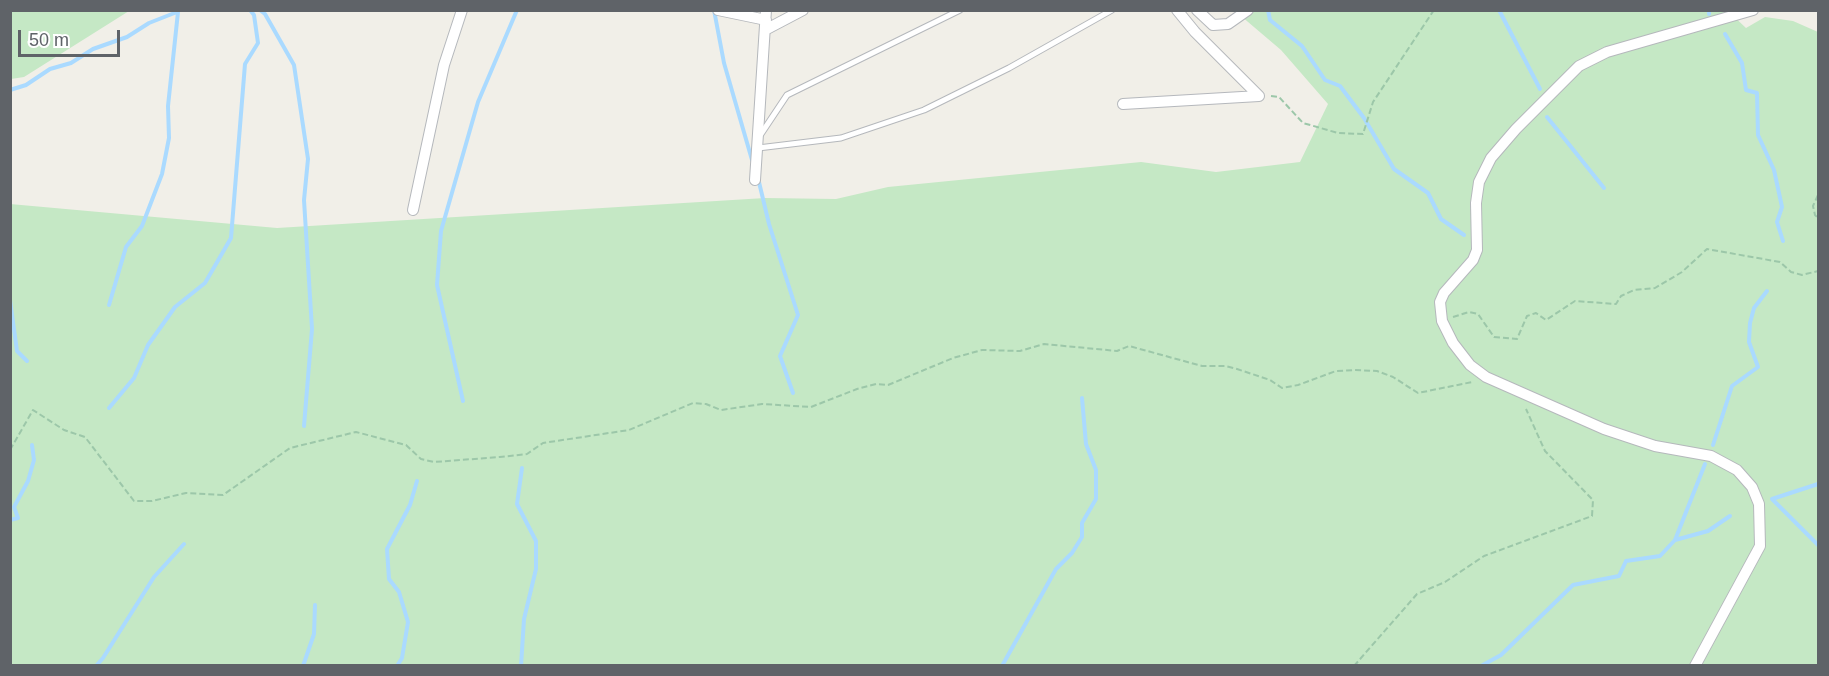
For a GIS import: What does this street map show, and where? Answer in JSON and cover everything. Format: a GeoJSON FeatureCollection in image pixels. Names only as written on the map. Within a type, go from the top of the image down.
{"type":"FeatureCollection","features":[{"type":"Feature","properties":{"kind":"street"},"geometry":{"type":"LineString","coordinates":[[413,210],[444,65],[462,10]]}},
{"type":"Feature","properties":{"kind":"street"},"geometry":{"type":"LineString","coordinates":[[718,10],[766,20],[803,10]]}},
{"type":"Feature","properties":{"kind":"street"},"geometry":{"type":"LineString","coordinates":[[1177,10],[1194,32],[1259,96]]}},
{"type":"Feature","properties":{"kind":"street"},"geometry":{"type":"LineString","coordinates":[[1197,10],[1213,24],[1228,24],[1248,10]]}},
{"type":"Feature","properties":{"kind":"street"},"geometry":{"type":"LineString","coordinates":[[1695,666],[1760,546],[1759,504],[1752,487],[1737,470],[1711,456],[1655,446],[1604,429],[1486,377],[1464,358],[1453,343],[1442,321],[1440,302],[1444,293],[1473,261],[1477,250],[1476,202],[1479,182],[1491,158],[1516,129],[1579,66],[1607,52],[1753,10]]}},
{"type":"Feature","properties":{"kind":"street"},"geometry":{"type":"LineString","coordinates":[[755,180],[760,135],[766,20]]}},
{"type":"Feature","properties":{"kind":"street"},"geometry":{"type":"LineString","coordinates":[[1123,104],[1259,96]]}},
{"type":"Feature","properties":{"kind":"lane"},"geometry":{"type":"LineString","coordinates":[[760,135],[787,95],[960,10]]}},
{"type":"Feature","properties":{"kind":"lane"},"geometry":{"type":"LineString","coordinates":[[758,148],[841,138],[924,110],[1009,68],[1112,10]]}},
{"type":"Feature","properties":{"kind":"path"},"geometry":{"type":"LineString","coordinates":[[1259,96],[1279,97],[1303,123],[1338,133],[1364,134],[1373,102],[1434,10]]}},
{"type":"Feature","properties":{"kind":"path"},"geometry":{"type":"LineString","coordinates":[[1818,195],[1813,206],[1818,218]]}},
{"type":"Feature","properties":{"kind":"path"},"geometry":{"type":"LineString","coordinates":[[1442,321],[1468,312],[1478,314],[1494,338],[1517,339],[1527,316],[1536,313],[1546,320],[1575,301],[1616,304],[1621,296],[1634,290],[1655,288],[1682,272],[1707,249],[1780,262],[1791,272],[1802,276],[1818,271]]}},
{"type":"Feature","properties":{"kind":"path"},"geometry":{"type":"LineString","coordinates":[[10,450],[33,410],[64,430],[85,437],[134,501],[152,501],[186,493],[222,495],[290,448],[356,432],[406,445],[421,459],[434,462],[527,454],[543,443],[629,430],[693,403],[706,404],[721,410],[762,404],[811,407],[867,387],[888,385],[953,358],[982,350],[1020,351],[1044,344],[1117,351],[1129,346],[1202,366],[1225,366],[1237,369],[1270,380],[1282,388],[1298,385],[1336,371],[1377,371],[1393,377],[1418,393],[1446,386],[1463,386],[1486,377]]}},
{"type":"Feature","properties":{"kind":"path"},"geometry":{"type":"LineString","coordinates":[[1354,666],[1417,594],[1445,582],[1484,556],[1592,516],[1593,500],[1545,451],[1518,390]]}},
{"type":"Feature","properties":{"kind":"green space"},"geometry":{"type":"Polygon","coordinates":[[[11,10],[129,11],[24,77],[11,79],[11,10]]]}},
{"type":"Feature","properties":{"kind":"green space"},"geometry":{"type":"Polygon","coordinates":[[[1727,10],[1746,28],[1765,17],[1793,21],[1818,32],[1818,665],[11,665],[10,204],[277,228],[765,198],[836,199],[888,187],[1141,162],[1216,172],[1300,162],[1328,104],[1281,50],[1241,16],[1248,11],[1727,10]]]}},
{"type":"Feature","properties":{"kind":"waterway"},"geometry":{"type":"LineString","coordinates":[[109,408],[134,378],[148,345],[175,307],[205,283],[231,238],[245,64],[258,43],[254,15],[250,10]]}},
{"type":"Feature","properties":{"kind":"waterway"},"geometry":{"type":"LineString","coordinates":[[260,10],[265,14],[294,65],[308,159],[304,200],[312,329],[304,426]]}},
{"type":"Feature","properties":{"kind":"waterway"},"geometry":{"type":"LineString","coordinates":[[463,401],[437,285],[441,231],[478,102],[517,10]]}},
{"type":"Feature","properties":{"kind":"waterway"},"geometry":{"type":"LineString","coordinates":[[714,10],[724,63],[752,160]]}},
{"type":"Feature","properties":{"kind":"waterway"},"geometry":{"type":"LineString","coordinates":[[1268,10],[1270,20],[1302,46],[1325,80],[1340,86],[1364,118],[1394,169],[1428,193],[1441,219],[1464,235]]}},
{"type":"Feature","properties":{"kind":"waterway"},"geometry":{"type":"LineString","coordinates":[[1499,10],[1540,89]]}},
{"type":"Feature","properties":{"kind":"waterway"},"geometry":{"type":"LineString","coordinates":[[10,90],[26,85],[50,69],[71,63],[93,49],[127,37],[149,23],[177,12]]}},
{"type":"Feature","properties":{"kind":"waterway"},"geometry":{"type":"LineString","coordinates":[[109,305],[126,247],[142,226],[162,174],[169,138],[168,106],[178,12]]}},
{"type":"Feature","properties":{"kind":"waterway"},"geometry":{"type":"LineString","coordinates":[[1725,34],[1742,63],[1746,90],[1757,93],[1758,135],[1774,170],[1782,207],[1777,222],[1783,241]]}},
{"type":"Feature","properties":{"kind":"waterway"},"geometry":{"type":"LineString","coordinates":[[1547,117],[1604,188]]}},
{"type":"Feature","properties":{"kind":"waterway"},"geometry":{"type":"LineString","coordinates":[[758,178],[769,224],[798,315],[780,356],[793,393]]}},
{"type":"Feature","properties":{"kind":"waterway"},"geometry":{"type":"LineString","coordinates":[[1713,445],[1732,386],[1758,367],[1749,342],[1750,323],[1754,308],[1767,291]]}},
{"type":"Feature","properties":{"kind":"waterway"},"geometry":{"type":"LineString","coordinates":[[10,300],[17,351],[27,361]]}},
{"type":"Feature","properties":{"kind":"waterway"},"geometry":{"type":"LineString","coordinates":[[1002,666],[1056,569],[1072,553],[1082,537],[1082,523],[1096,499],[1096,470],[1086,444],[1082,398]]}},
{"type":"Feature","properties":{"kind":"waterway"},"geometry":{"type":"LineString","coordinates":[[10,520],[18,518],[14,507],[28,481],[34,460],[32,445]]}},
{"type":"Feature","properties":{"kind":"waterway"},"geometry":{"type":"LineString","coordinates":[[1675,540],[1705,464]]}},
{"type":"Feature","properties":{"kind":"waterway"},"geometry":{"type":"LineString","coordinates":[[521,666],[524,619],[536,569],[536,541],[517,504],[522,468]]}},
{"type":"Feature","properties":{"kind":"waterway"},"geometry":{"type":"LineString","coordinates":[[397,666],[402,658],[408,622],[399,592],[389,579],[387,549],[410,505],[417,481]]}},
{"type":"Feature","properties":{"kind":"waterway"},"geometry":{"type":"LineString","coordinates":[[1818,484],[1772,499],[1818,545]]}},
{"type":"Feature","properties":{"kind":"waterway"},"geometry":{"type":"LineString","coordinates":[[1481,666],[1501,655],[1573,585],[1619,576],[1626,561],[1660,556],[1675,540],[1708,531],[1730,516]]}},
{"type":"Feature","properties":{"kind":"waterway"},"geometry":{"type":"LineString","coordinates":[[96,666],[154,577],[184,544]]}},
{"type":"Feature","properties":{"kind":"waterway"},"geometry":{"type":"LineString","coordinates":[[303,666],[314,634],[315,605]]}}]}
